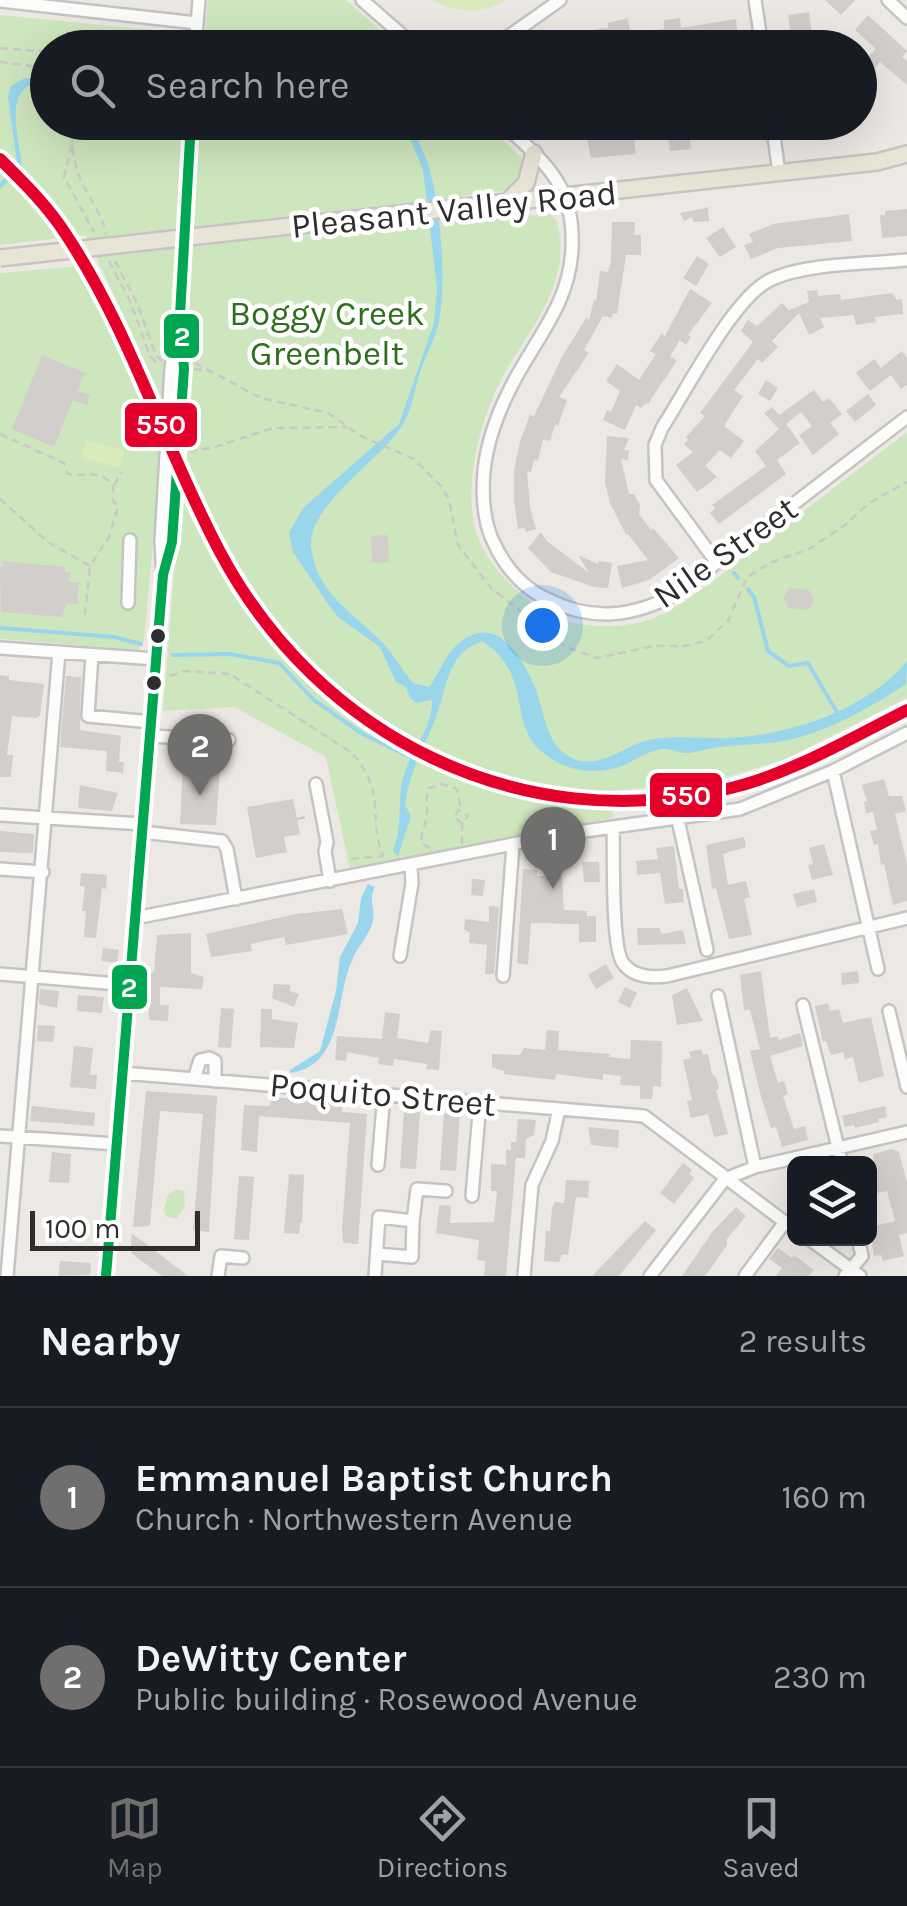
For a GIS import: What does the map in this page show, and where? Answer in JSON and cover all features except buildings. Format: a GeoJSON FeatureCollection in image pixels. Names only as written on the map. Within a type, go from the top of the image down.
{"type":"FeatureCollection","features":[{"type":"Feature","properties":{"kind":"main road"},"geometry":{"type":"LineString","coordinates":[[506,203],[526,183],[534,153]]}},
{"type":"Feature","properties":{"kind":"main road","name":"Pleasant Valley Road"},"geometry":{"type":"LineString","coordinates":[[0,258],[877,162],[907,154]]}},
{"type":"Feature","properties":{"kind":"street"},"geometry":{"type":"LineString","coordinates":[[196,30],[198,0]]}},
{"type":"Feature","properties":{"kind":"street"},"geometry":{"type":"LineString","coordinates":[[362,0],[396,30]]}},
{"type":"Feature","properties":{"kind":"street"},"geometry":{"type":"LineString","coordinates":[[518,30],[560,0]]}},
{"type":"Feature","properties":{"kind":"street"},"geometry":{"type":"LineString","coordinates":[[755,0],[759,30]]}},
{"type":"Feature","properties":{"kind":"street"},"geometry":{"type":"LineString","coordinates":[[888,0],[907,18]]}},
{"type":"Feature","properties":{"kind":"street"},"geometry":{"type":"LineString","coordinates":[[0,1],[167,30]]}},
{"type":"Feature","properties":{"kind":"street"},"geometry":{"type":"LineString","coordinates":[[106,1276],[163,575],[172,542],[184,368],[180,314],[190,140]]}},
{"type":"Feature","properties":{"kind":"street"},"geometry":{"type":"LineString","coordinates":[[520,140],[554,172],[567,197]]}},
{"type":"Feature","properties":{"kind":"street"},"geometry":{"type":"LineString","coordinates":[[774,140],[779,173]]}},
{"type":"Feature","properties":{"kind":"street","name":"Nile Street"},"geometry":{"type":"LineString","coordinates":[[567,197],[572,244],[562,303],[512,384],[496,419],[486,454],[482,492],[488,528],[500,556],[516,577],[540,596],[589,615],[621,615],[650,608],[676,594],[907,417]]}},
{"type":"Feature","properties":{"kind":"street"},"geometry":{"type":"LineString","coordinates":[[717,562],[656,480],[656,445],[662,428],[740,306],[768,281],[804,271],[907,260]]}},
{"type":"Feature","properties":{"kind":"street"},"geometry":{"type":"LineString","coordinates":[[128,603],[130,540]]}},
{"type":"Feature","properties":{"kind":"street"},"geometry":{"type":"LineString","coordinates":[[0,648],[156,659]]}},
{"type":"Feature","properties":{"kind":"street"},"geometry":{"type":"LineString","coordinates":[[7,1276],[59,652]]}},
{"type":"Feature","properties":{"kind":"street"},"geometry":{"type":"LineString","coordinates":[[92,655],[88,716],[228,740]]}},
{"type":"Feature","properties":{"kind":"street"},"geometry":{"type":"LineString","coordinates":[[135,918],[412,866],[462,849],[513,845],[740,809],[832,771],[907,733]]}},
{"type":"Feature","properties":{"kind":"street"},"geometry":{"type":"LineString","coordinates":[[832,771],[878,969]]}},
{"type":"Feature","properties":{"kind":"street"},"geometry":{"type":"LineString","coordinates":[[316,784],[330,881]]}},
{"type":"Feature","properties":{"kind":"street"},"geometry":{"type":"LineString","coordinates":[[0,814],[142,828],[222,841],[236,899]]}},
{"type":"Feature","properties":{"kind":"street"},"geometry":{"type":"LineString","coordinates":[[678,820],[707,950]]}},
{"type":"Feature","properties":{"kind":"street"},"geometry":{"type":"LineString","coordinates":[[613,827],[618,952],[630,970],[643,976],[667,976],[907,918]]}},
{"type":"Feature","properties":{"kind":"street"},"geometry":{"type":"LineString","coordinates":[[503,976],[513,845]]}},
{"type":"Feature","properties":{"kind":"street"},"geometry":{"type":"LineString","coordinates":[[400,956],[412,866]]}},
{"type":"Feature","properties":{"kind":"street"},"geometry":{"type":"LineString","coordinates":[[0,868],[42,872]]}},
{"type":"Feature","properties":{"kind":"street"},"geometry":{"type":"LineString","coordinates":[[0,974],[129,985]]}},
{"type":"Feature","properties":{"kind":"street"},"geometry":{"type":"LineString","coordinates":[[718,996],[755,1167]]}},
{"type":"Feature","properties":{"kind":"street"},"geometry":{"type":"LineString","coordinates":[[803,1005],[840,1156]]}},
{"type":"Feature","properties":{"kind":"street"},"geometry":{"type":"LineString","coordinates":[[889,1011],[907,1087]]}},
{"type":"Feature","properties":{"kind":"street"},"geometry":{"type":"LineString","coordinates":[[194,1079],[200,1060],[209,1058],[215,1061],[215,1080]]}},
{"type":"Feature","properties":{"kind":"street","name":"Poquito Street"},"geometry":{"type":"LineString","coordinates":[[122,1073],[644,1116],[725,1179]]}},
{"type":"Feature","properties":{"kind":"street"},"geometry":{"type":"LineString","coordinates":[[378,1165],[384,1094]]}},
{"type":"Feature","properties":{"kind":"street"},"geometry":{"type":"LineString","coordinates":[[472,1196],[480,1102]]}},
{"type":"Feature","properties":{"kind":"street"},"geometry":{"type":"LineString","coordinates":[[524,1276],[532,1185],[552,1142],[559,1109]]}},
{"type":"Feature","properties":{"kind":"street"},"geometry":{"type":"LineString","coordinates":[[650,1276],[725,1179],[755,1167],[907,1132]]}},
{"type":"Feature","properties":{"kind":"street"},"geometry":{"type":"LineString","coordinates":[[0,1136],[116,1144]]}},
{"type":"Feature","properties":{"kind":"street"},"geometry":{"type":"LineString","coordinates":[[725,1179],[787,1223]]}},
{"type":"Feature","properties":{"kind":"street"},"geometry":{"type":"LineString","coordinates":[[377,1254],[412,1257],[417,1189],[446,1192]]}},
{"type":"Feature","properties":{"kind":"street"},"geometry":{"type":"LineString","coordinates":[[375,1276],[379,1217],[414,1221]]}},
{"type":"Feature","properties":{"kind":"street"},"geometry":{"type":"LineString","coordinates":[[745,1276],[787,1228]]}},
{"type":"Feature","properties":{"kind":"street"},"geometry":{"type":"LineString","coordinates":[[818,1246],[852,1273],[862,1256],[860,1246]]}},
{"type":"Feature","properties":{"kind":"street"},"geometry":{"type":"LineString","coordinates":[[218,1276],[220,1256],[242,1258]]}},
{"type":"Feature","properties":{"kind":"path"},"geometry":{"type":"LineString","coordinates":[[0,48],[30,50]]}},
{"type":"Feature","properties":{"kind":"path"},"geometry":{"type":"LineString","coordinates":[[0,62],[30,66]]}},
{"type":"Feature","properties":{"kind":"path"},"geometry":{"type":"LineString","coordinates":[[72,140],[64,178],[95,235]]}},
{"type":"Feature","properties":{"kind":"path"},"geometry":{"type":"LineString","coordinates":[[104,252],[130,301],[152,361],[165,367]]}},
{"type":"Feature","properties":{"kind":"path"},"geometry":{"type":"LineString","coordinates":[[188,362],[202,364],[251,394],[317,409],[370,440],[404,453],[428,470],[449,500],[458,546],[491,588],[548,635],[576,653],[597,658],[654,646],[706,641],[728,621],[747,577],[770,563],[811,548],[869,503],[907,482]]}},
{"type":"Feature","properties":{"kind":"path"},"geometry":{"type":"LineString","coordinates":[[187,369],[212,371]]}},
{"type":"Feature","properties":{"kind":"path"},"geometry":{"type":"LineString","coordinates":[[185,454],[194,448],[212,448],[273,428],[348,427]]}},
{"type":"Feature","properties":{"kind":"path"},"geometry":{"type":"LineString","coordinates":[[0,434],[64,463]]}},
{"type":"Feature","properties":{"kind":"path"},"geometry":{"type":"LineString","coordinates":[[40,450],[42,443]]}},
{"type":"Feature","properties":{"kind":"path"},"geometry":{"type":"LineString","coordinates":[[66,452],[68,474],[99,474],[113,486]]}},
{"type":"Feature","properties":{"kind":"path"},"geometry":{"type":"LineString","coordinates":[[84,615],[90,566],[109,537],[118,506],[113,501],[113,486],[122,472]]}},
{"type":"Feature","properties":{"kind":"path"},"geometry":{"type":"LineString","coordinates":[[0,500],[48,542],[90,566]]}},
{"type":"Feature","properties":{"kind":"path"},"geometry":{"type":"LineString","coordinates":[[170,676],[199,670],[230,674],[352,754],[375,789],[384,856],[389,862]]}},
{"type":"Feature","properties":{"kind":"path"},"geometry":{"type":"LineString","coordinates":[[440,848],[422,844],[420,838],[428,816],[426,794],[429,788],[442,784],[457,789],[461,809],[468,816],[462,824],[462,849],[450,846]]}},
{"type":"Feature","properties":{"kind":"path"},"geometry":{"type":"LineString","coordinates":[[461,809],[454,817],[462,824]]}},
{"type":"Feature","properties":{"kind":"path"},"geometry":{"type":"LineString","coordinates":[[297,819],[322,813]]}},
{"type":"Feature","properties":{"kind":"path"},"geometry":{"type":"LineString","coordinates":[[351,859],[384,856]]}},
{"type":"Feature","properties":{"kind":"green space","name":"Boggy Creek Greenbelt"},"geometry":{"type":"Polygon","coordinates":[[[208,0],[346,0],[380,30],[205,30],[208,0]]]}},
{"type":"Feature","properties":{"kind":"green space"},"geometry":{"type":"Polygon","coordinates":[[[432,0],[507,0],[469,10],[432,0]]]}},
{"type":"Feature","properties":{"kind":"green space","name":"Boggy Creek Greenbelt"},"geometry":{"type":"Polygon","coordinates":[[[0,15],[154,30],[30,30],[30,140],[502,140],[520,156],[527,172],[510,190],[461,196],[463,220],[550,214],[556,219],[560,263],[547,303],[502,378],[486,414],[475,458],[471,501],[479,540],[490,560],[521,594],[550,614],[575,623],[616,626],[642,622],[672,609],[907,432],[907,698],[783,760],[710,782],[611,791],[613,818],[350,870],[326,757],[234,707],[163,711],[184,446],[86,235],[0,245],[0,15]]]}},
{"type":"Feature","properties":{"kind":"green space"},"geometry":{"type":"Polygon","coordinates":[[[80,266],[163,434],[144,641],[138,650],[0,639],[0,273],[80,266]]]}},
{"type":"Feature","properties":{"kind":"green space"},"geometry":{"type":"Polygon","coordinates":[[[86,440],[124,450],[120,468],[81,458],[86,440]]]}},
{"type":"Feature","properties":{"kind":"green space"},"geometry":{"type":"Polygon","coordinates":[[[177,1189],[184,1191],[185,1207],[176,1219],[166,1216],[164,1210],[168,1195],[177,1189]]]}},
{"type":"Feature","properties":{"kind":"water"},"geometry":{"type":"Polygon","coordinates":[[[30,79],[30,86],[20,95],[16,106],[22,169],[0,189],[0,183],[17,163],[8,96],[11,86],[30,79]]]}},
{"type":"Feature","properties":{"kind":"water"},"geometry":{"type":"Polygon","coordinates":[[[411,140],[418,140],[426,159],[436,201],[442,247],[437,330],[404,423],[320,515],[311,547],[314,563],[328,589],[385,646],[413,683],[429,687],[454,648],[468,637],[492,634],[513,649],[529,674],[557,746],[574,759],[585,761],[605,759],[653,739],[753,736],[802,725],[850,706],[891,678],[907,661],[906,684],[849,717],[804,736],[690,753],[661,749],[619,767],[588,771],[558,763],[531,739],[508,668],[482,641],[462,653],[452,669],[409,784],[405,805],[411,816],[398,856],[393,851],[404,774],[426,729],[432,700],[416,703],[410,698],[406,687],[396,682],[380,647],[338,617],[293,552],[289,533],[303,508],[399,424],[434,323],[437,288],[423,170],[411,140]]]}},
{"type":"Feature","properties":{"kind":"water"},"geometry":{"type":"Polygon","coordinates":[[[368,884],[375,887],[373,919],[347,974],[330,1043],[308,1067],[290,1073],[320,1051],[336,991],[340,957],[358,923],[361,898],[368,884]]]}},
{"type":"Feature","properties":{"kind":"waterway"},"geometry":{"type":"LineString","coordinates":[[734,573],[738,578]]}},
{"type":"Feature","properties":{"kind":"waterway"},"geometry":{"type":"LineString","coordinates":[[748,589],[754,597],[768,651],[789,666],[808,663],[838,714]]}},
{"type":"Feature","properties":{"kind":"waterway"},"geometry":{"type":"LineString","coordinates":[[0,628],[114,637],[141,644]]}},
{"type":"Feature","properties":{"kind":"waterway"},"geometry":{"type":"LineString","coordinates":[[173,655],[230,654],[279,663],[314,700],[361,733],[414,759]]}},
{"type":"Feature","properties":{"kind":"transit line","name":"2"},"geometry":{"type":"LineString","coordinates":[[106,1276],[163,575],[172,542],[184,369],[180,315],[190,140]]}},
{"type":"Feature","properties":{"kind":"transit line","name":"550"},"geometry":{"type":"LineString","coordinates":[[0,159],[50,213],[88,271],[220,552],[262,618],[312,674],[369,721],[433,758],[502,784],[574,798],[650,800],[727,789],[774,774],[907,710]]}},
{"type":"Feature","properties":{"kind":"place","name":"DeWitty Center"},"geometry":{"type":"Point","coordinates":[200,796]}},
{"type":"Feature","properties":{"kind":"place","name":"Emmanuel Baptist Church"},"geometry":{"type":"Point","coordinates":[553,889]}}]}
